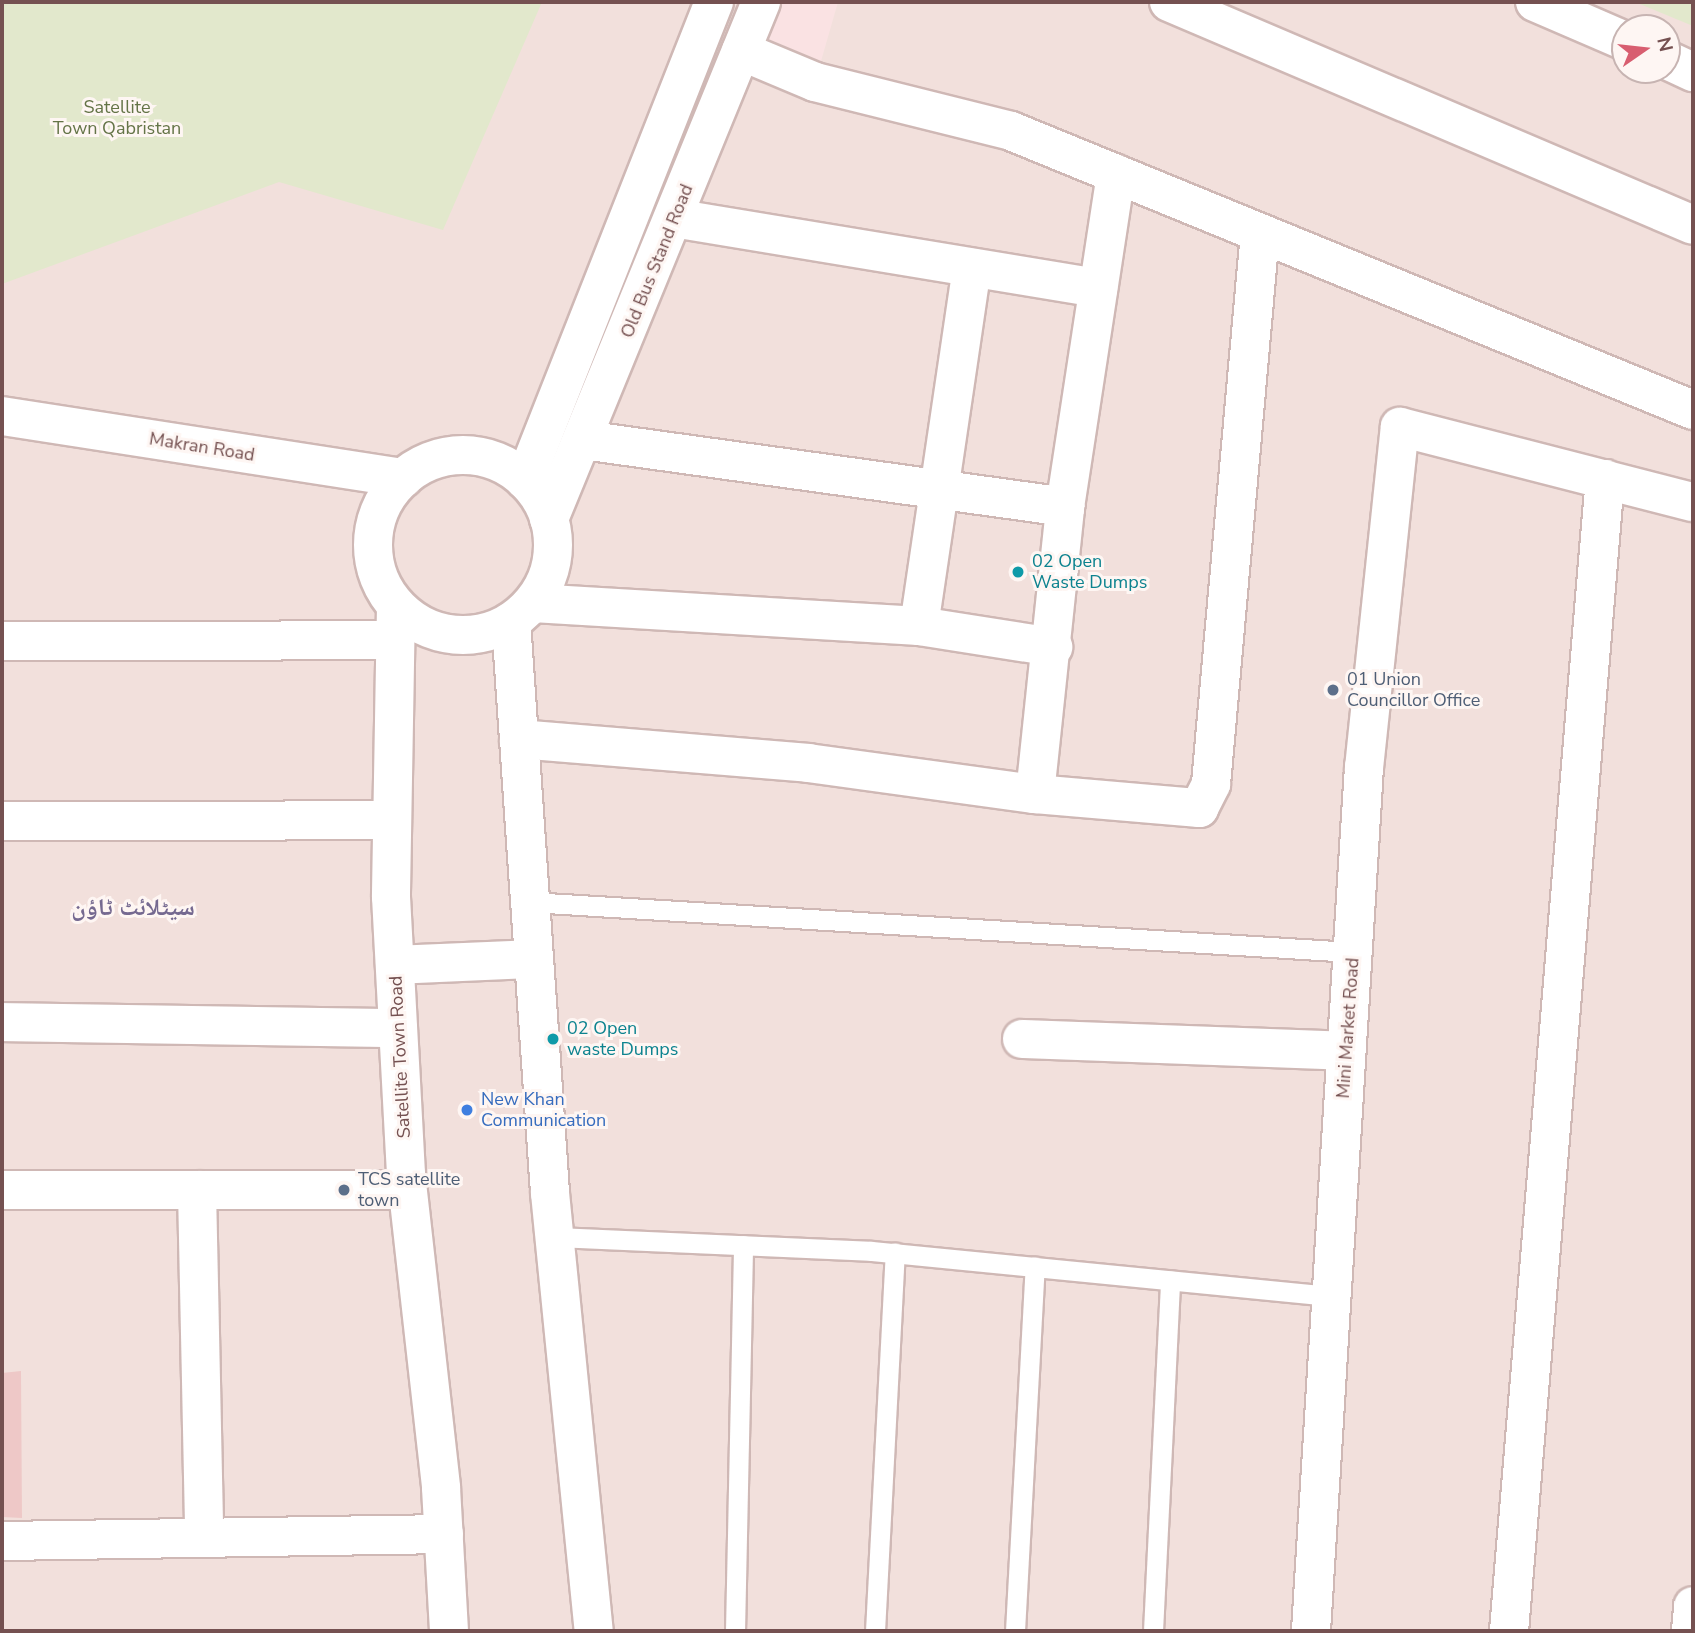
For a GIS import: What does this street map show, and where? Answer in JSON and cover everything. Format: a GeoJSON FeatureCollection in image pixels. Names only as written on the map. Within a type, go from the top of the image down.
{"type":"FeatureCollection","features":[{"type":"Feature","properties":{"kind":"street"},"geometry":{"type":"LineString","coordinates":[[525,480],[714,2]]}},
{"type":"Feature","properties":{"kind":"street","name":"Old Bus Stand Road"},"geometry":{"type":"LineString","coordinates":[[549,519],[761,2]]}},
{"type":"Feature","properties":{"kind":"street"},"geometry":{"type":"LineString","coordinates":[[1169,2],[1693,225]]}},
{"type":"Feature","properties":{"kind":"street"},"geometry":{"type":"LineString","coordinates":[[1535,2],[1611,35]]}},
{"type":"Feature","properties":{"kind":"street"},"geometry":{"type":"LineString","coordinates":[[741,51],[815,82],[1011,131],[1693,410]]}},
{"type":"Feature","properties":{"kind":"street"},"geometry":{"type":"LineString","coordinates":[[1035,794],[1053,647],[1065,507],[1116,174]]}},
{"type":"Feature","properties":{"kind":"street"},"geometry":{"type":"LineString","coordinates":[[674,218],[1098,288]]}},
{"type":"Feature","properties":{"kind":"street"},"geometry":{"type":"LineString","coordinates":[[519,739],[808,763],[1035,794],[1199,808],[1211,784],[1260,233]]}},
{"type":"Feature","properties":{"kind":"street"},"geometry":{"type":"LineString","coordinates":[[919,626],[972,268]]}},
{"type":"Feature","properties":{"kind":"street","name":"Makran Road"},"geometry":{"type":"LineString","coordinates":[[2,416],[403,478]]}},
{"type":"Feature","properties":{"kind":"street","name":"Mini Market Road"},"geometry":{"type":"LineString","coordinates":[[1311,1631],[1363,768],[1400,427],[1605,479]]}},
{"type":"Feature","properties":{"kind":"street"},"geometry":{"type":"LineString","coordinates":[[583,440],[1065,507]]}},
{"type":"Feature","properties":{"kind":"street"},"geometry":{"type":"LineString","coordinates":[[2,641],[396,623],[421,625],[450,635],[482,634],[522,613],[547,577],[549,519],[525,480],[504,464],[451,455],[403,478],[378,517],[373,555],[396,623]]}},
{"type":"Feature","properties":{"kind":"street"},"geometry":{"type":"LineString","coordinates":[[1509,1631],[1605,479],[1693,502]]}},
{"type":"Feature","properties":{"kind":"street"},"geometry":{"type":"LineString","coordinates":[[522,613],[919,626],[1053,647]]}},
{"type":"Feature","properties":{"kind":"street"},"geometry":{"type":"LineString","coordinates":[[522,613],[519,739],[534,959],[554,1237],[594,1631]]}},
{"type":"Feature","properties":{"kind":"street","name":"Satellite Town Road"},"geometry":{"type":"LineString","coordinates":[[396,623],[392,820],[398,1028],[407,1190],[443,1534],[449,1631]]}},
{"type":"Feature","properties":{"kind":"street"},"geometry":{"type":"LineString","coordinates":[[2,821],[392,820]]}},
{"type":"Feature","properties":{"kind":"street"},"geometry":{"type":"LineString","coordinates":[[395,965],[534,959]]}},
{"type":"Feature","properties":{"kind":"street"},"geometry":{"type":"LineString","coordinates":[[2,1022],[398,1028]]}},
{"type":"Feature","properties":{"kind":"street"},"geometry":{"type":"LineString","coordinates":[[1022,1039],[1346,1051]]}},
{"type":"Feature","properties":{"kind":"street"},"geometry":{"type":"LineString","coordinates":[[2,1190],[407,1190]]}},
{"type":"Feature","properties":{"kind":"street"},"geometry":{"type":"LineString","coordinates":[[197,1190],[204,1538]]}},
{"type":"Feature","properties":{"kind":"street"},"geometry":{"type":"LineString","coordinates":[[2,1541],[443,1534]]}},
{"type":"Feature","properties":{"kind":"street"},"geometry":{"type":"LineString","coordinates":[[1691,1631],[1693,1606]]}},
{"type":"Feature","properties":{"kind":"lane"},"geometry":{"type":"LineString","coordinates":[[530,902],[1352,952]]}},
{"type":"Feature","properties":{"kind":"lane"},"geometry":{"type":"LineString","coordinates":[[554,1237],[895,1253],[1332,1296]]}},
{"type":"Feature","properties":{"kind":"lane"},"geometry":{"type":"LineString","coordinates":[[735,1631],[743,1245]]}},
{"type":"Feature","properties":{"kind":"lane"},"geometry":{"type":"LineString","coordinates":[[875,1631],[895,1253]]}},
{"type":"Feature","properties":{"kind":"lane"},"geometry":{"type":"LineString","coordinates":[[1015,1631],[1035,1267]]}},
{"type":"Feature","properties":{"kind":"lane"},"geometry":{"type":"LineString","coordinates":[[1153,1631],[1170,1280]]}},
{"type":"Feature","properties":{"kind":"shaded area"},"geometry":{"type":"Polygon","coordinates":[[[2,2],[1693,2],[1693,1631],[2,1631],[2,2]]]}},
{"type":"Feature","properties":{"kind":"shaded area"},"geometry":{"type":"Polygon","coordinates":[[[760,2],[838,2],[815,82],[741,51],[760,2]]]}},
{"type":"Feature","properties":{"kind":"green space","name":"Satellite Town Qabristan"},"geometry":{"type":"Polygon","coordinates":[[[2,2],[542,2],[443,230],[279,182],[2,284],[2,2]]]}},
{"type":"Feature","properties":{"kind":"green space"},"geometry":{"type":"Polygon","coordinates":[[[1635,2],[1693,2],[1693,26],[1681,21],[1681,14],[1664,14],[1635,2]]]}},
{"type":"Feature","properties":{"kind":"building"},"geometry":{"type":"Polygon","coordinates":[[[21,1371],[22,1518],[2,1517],[2,1373],[21,1371]]]}},
{"type":"Feature","properties":{"kind":"place","name":"02 Open Waste Dumps"},"geometry":{"type":"Point","coordinates":[1018,572]}},
{"type":"Feature","properties":{"kind":"place","name":"01 Union Councillor Office"},"geometry":{"type":"Point","coordinates":[1333,690]}},
{"type":"Feature","properties":{"kind":"place","name":"02 Open waste Dumps"},"geometry":{"type":"Point","coordinates":[553,1039]}},
{"type":"Feature","properties":{"kind":"place","name":"New Khan Communication"},"geometry":{"type":"Point","coordinates":[467,1110]}},
{"type":"Feature","properties":{"kind":"place","name":"TCS satellite town"},"geometry":{"type":"Point","coordinates":[344,1190]}},
{"type":"Feature","properties":{"kind":"district","name":"سیٹلائٹ ٹاؤن"},"geometry":{"type":"Point","coordinates":[133,908]}}]}
